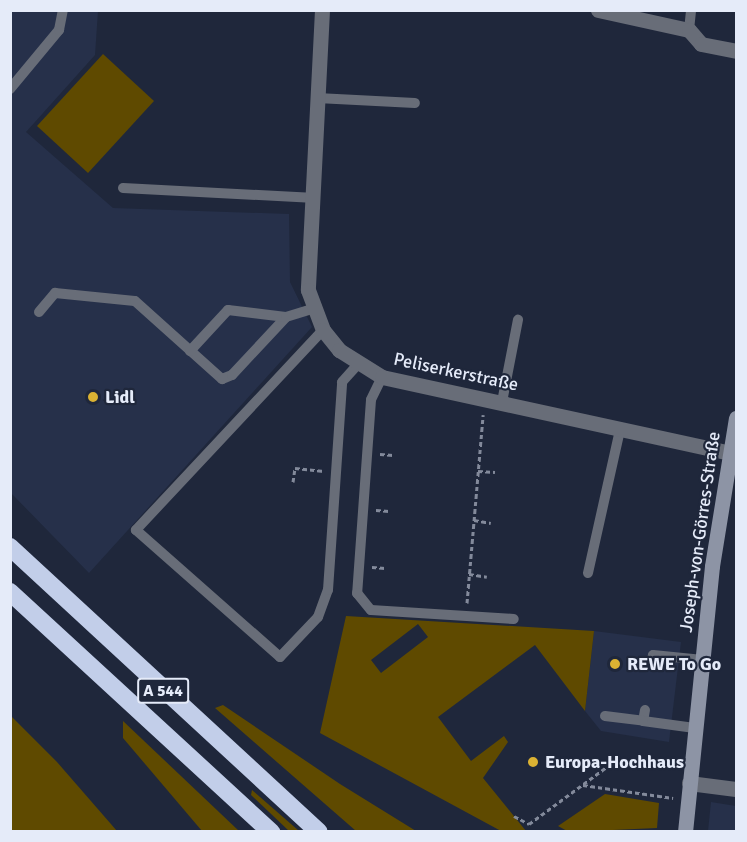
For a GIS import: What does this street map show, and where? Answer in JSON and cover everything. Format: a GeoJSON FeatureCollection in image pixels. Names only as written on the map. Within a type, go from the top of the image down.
{"type":"FeatureCollection","features":[{"type":"Feature","properties":{"kind":"highway","name":"A 544"},"geometry":{"type":"LineString","coordinates":[[10,547],[319,831]]}},
{"type":"Feature","properties":{"kind":"highway","name":"A 544"},"geometry":{"type":"LineString","coordinates":[[10,592],[271,831]]}},
{"type":"Feature","properties":{"kind":"main road","name":"Joseph-von-Görres-Straße"},"geometry":{"type":"LineString","coordinates":[[685,831],[703,660],[736,418]]}},
{"type":"Feature","properties":{"kind":"street","name":"Peliserkerstraße"},"geometry":{"type":"LineString","coordinates":[[322,10],[308,290],[313,309],[323,330],[358,364],[382,377],[733,453]]}},
{"type":"Feature","properties":{"kind":"street"},"geometry":{"type":"LineString","coordinates":[[598,10],[689,30],[701,44],[736,51]]}},
{"type":"Feature","properties":{"kind":"street"},"geometry":{"type":"LineString","coordinates":[[689,783],[736,789]]}},
{"type":"Feature","properties":{"kind":"lane"},"geometry":{"type":"LineString","coordinates":[[10,89],[59,30],[63,10]]}},
{"type":"Feature","properties":{"kind":"lane"},"geometry":{"type":"LineString","coordinates":[[689,30],[691,10]]}},
{"type":"Feature","properties":{"kind":"lane"},"geometry":{"type":"LineString","coordinates":[[317,98],[415,103]]}},
{"type":"Feature","properties":{"kind":"lane"},"geometry":{"type":"LineString","coordinates":[[123,188],[311,198]]}},
{"type":"Feature","properties":{"kind":"lane"},"geometry":{"type":"LineString","coordinates":[[39,312],[55,293],[135,301],[222,379],[232,375],[286,316]]}},
{"type":"Feature","properties":{"kind":"lane"},"geometry":{"type":"LineString","coordinates":[[190,351],[228,310],[286,316],[313,309]]}},
{"type":"Feature","properties":{"kind":"lane"},"geometry":{"type":"LineString","coordinates":[[494,400],[518,320]]}},
{"type":"Feature","properties":{"kind":"lane"},"geometry":{"type":"LineString","coordinates":[[323,330],[136,530],[280,657],[318,617],[328,590],[342,382],[358,364]]}},
{"type":"Feature","properties":{"kind":"lane"},"geometry":{"type":"LineString","coordinates":[[382,377],[371,400],[357,593],[371,610],[514,619]]}},
{"type":"Feature","properties":{"kind":"lane"},"geometry":{"type":"LineString","coordinates":[[588,573],[620,430]]}},
{"type":"Feature","properties":{"kind":"lane"},"geometry":{"type":"LineString","coordinates":[[651,665],[653,655],[703,660]]}},
{"type":"Feature","properties":{"kind":"lane"},"geometry":{"type":"LineString","coordinates":[[605,716],[644,715],[695,728]]}},
{"type":"Feature","properties":{"kind":"path"},"geometry":{"type":"LineString","coordinates":[[467,604],[478,471],[494,400]]}},
{"type":"Feature","properties":{"kind":"path"},"geometry":{"type":"LineString","coordinates":[[293,482],[295,468],[311,469]]}},
{"type":"Feature","properties":{"kind":"path"},"geometry":{"type":"LineString","coordinates":[[478,471],[495,472]]}},
{"type":"Feature","properties":{"kind":"path"},"geometry":{"type":"LineString","coordinates":[[474,520],[491,523]]}},
{"type":"Feature","properties":{"kind":"path"},"geometry":{"type":"LineString","coordinates":[[469,574],[488,577]]}},
{"type":"Feature","properties":{"kind":"path"},"geometry":{"type":"LineString","coordinates":[[514,816],[529,824],[612,763]]}},
{"type":"Feature","properties":{"kind":"path"},"geometry":{"type":"LineString","coordinates":[[583,784],[687,800]]}},
{"type":"Feature","properties":{"kind":"shaded area"},"geometry":{"type":"Polygon","coordinates":[[[10,11],[98,11],[95,55],[26,132],[113,208],[289,214],[290,282],[312,327],[89,573],[11,493],[10,11]]]}},
{"type":"Feature","properties":{"kind":"shaded area"},"geometry":{"type":"Polygon","coordinates":[[[103,54],[154,101],[88,173],[37,126],[103,54]]]}},
{"type":"Feature","properties":{"kind":"shaded area"},"geometry":{"type":"Polygon","coordinates":[[[346,616],[594,631],[585,711],[535,645],[438,717],[471,761],[504,736],[508,742],[483,778],[526,831],[501,831],[320,733],[346,616]],[[418,624],[371,660],[381,673],[428,637],[418,624]]]}},
{"type":"Feature","properties":{"kind":"shaded area"},"geometry":{"type":"Polygon","coordinates":[[[594,631],[681,642],[669,742],[601,731],[585,711],[594,631]]]}},
{"type":"Feature","properties":{"kind":"shaded area"},"geometry":{"type":"Polygon","coordinates":[[[223,705],[340,784],[416,831],[356,831],[215,708],[223,705]]]}},
{"type":"Feature","properties":{"kind":"shaded area"},"geometry":{"type":"Polygon","coordinates":[[[10,715],[57,762],[117,831],[11,831],[10,715]]]}},
{"type":"Feature","properties":{"kind":"shaded area"},"geometry":{"type":"Polygon","coordinates":[[[123,721],[239,831],[202,831],[123,738],[123,721]]]}},
{"type":"Feature","properties":{"kind":"shaded area"},"geometry":{"type":"Polygon","coordinates":[[[252,790],[299,831],[289,831],[251,795],[252,790]]]}},
{"type":"Feature","properties":{"kind":"shaded area"},"geometry":{"type":"Polygon","coordinates":[[[605,794],[659,803],[657,828],[569,832],[558,826],[605,794]]]}},
{"type":"Feature","properties":{"kind":"shaded area"},"geometry":{"type":"Polygon","coordinates":[[[711,802],[736,806],[736,831],[708,831],[711,802]]]}},
{"type":"Feature","properties":{"kind":"place","name":"Lidl"},"geometry":{"type":"Point","coordinates":[93,397]}},
{"type":"Feature","properties":{"kind":"place","name":"REWE To Go"},"geometry":{"type":"Point","coordinates":[615,664]}},
{"type":"Feature","properties":{"kind":"place","name":"Europa-Hochhaus"},"geometry":{"type":"Point","coordinates":[533,762]}}]}
